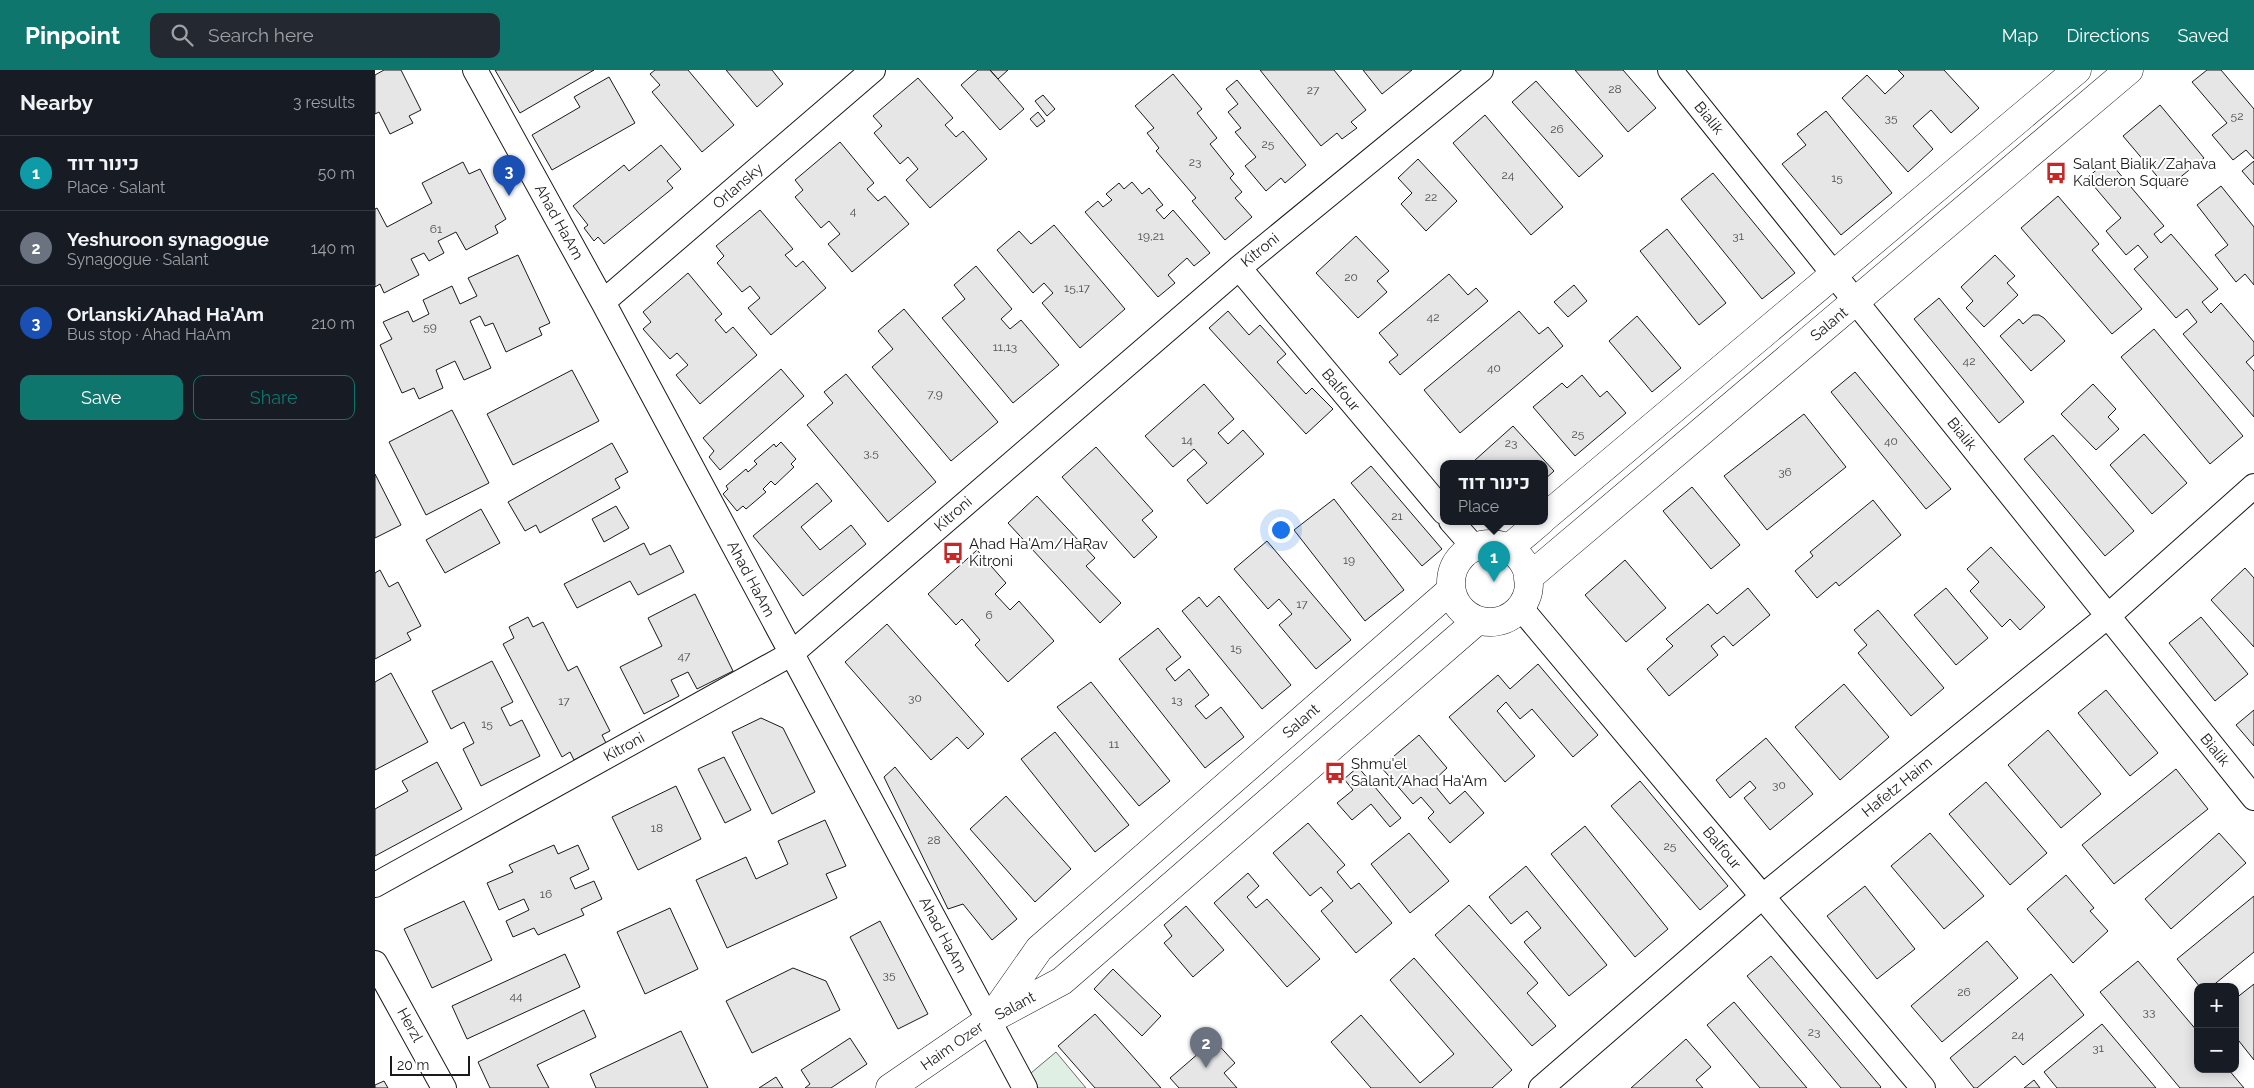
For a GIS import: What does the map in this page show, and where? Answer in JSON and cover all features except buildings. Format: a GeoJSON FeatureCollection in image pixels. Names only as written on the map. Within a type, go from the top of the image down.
{"type":"FeatureCollection","features":[{"type":"Feature","properties":{"kind":"street","name":"Ahad HaAm"},"geometry":{"type":"LineString","coordinates":[[475,70],[603,302],[1025,1088]]}},
{"type":"Feature","properties":{"kind":"street","name":"Orlansky"},"geometry":{"type":"LineString","coordinates":[[603,302],[873,70]]}},
{"type":"Feature","properties":{"kind":"street","name":"Kitroni"},"geometry":{"type":"LineString","coordinates":[[375,885],[791,654],[1239,268],[1481,70]]}},
{"type":"Feature","properties":{"kind":"street","name":"Bialik"},"geometry":{"type":"LineString","coordinates":[[1670,70],[2254,798]]}},
{"type":"Feature","properties":{"kind":"street"},"geometry":{"type":"LineString","coordinates":[[1548,515],[2077,70]]}},
{"type":"Feature","properties":{"kind":"street","name":"Salant"},"geometry":{"type":"LineString","coordinates":[[1528,578],[2129,70]]}},
{"type":"Feature","properties":{"kind":"street","name":"Balfour"},"geometry":{"type":"LineString","coordinates":[[1239,268],[1440,507]]}},
{"type":"Feature","properties":{"kind":"street","name":"Hafetz Haim"},"geometry":{"type":"LineString","coordinates":[[1541,1088],[1763,896],[2108,616],[2254,486]]}},
{"type":"Feature","properties":{"kind":"street"},"geometry":{"type":"LineString","coordinates":[[1455,525],[1474,547]]}},
{"type":"Feature","properties":{"kind":"street"},"geometry":{"type":"LineString","coordinates":[[1508,549],[1536,525]]}},
{"type":"Feature","properties":{"kind":"street"},"geometry":{"type":"LineString","coordinates":[[1491,544],[1508,549],[1518,556],[1525,566],[1528,578],[1528,589],[1520,607],[1501,620],[1489,622],[1478,620],[1461,609],[1451,590],[1451,577],[1455,565],[1463,554],[1474,547],[1491,544]]}},
{"type":"Feature","properties":{"kind":"street","name":"Salant"},"geometry":{"type":"LineString","coordinates":[[989,1020],[1039,949],[1451,590]]}},
{"type":"Feature","properties":{"kind":"street","name":"Balfour"},"geometry":{"type":"LineString","coordinates":[[1520,607],[1923,1088]]}},
{"type":"Feature","properties":{"kind":"street","name":"Salant"},"geometry":{"type":"LineString","coordinates":[[989,1020],[1062,981],[1478,620]]}},
{"type":"Feature","properties":{"kind":"street","name":"Herzl"},"geometry":{"type":"LineString","coordinates":[[375,963],[444,1088]]}},
{"type":"Feature","properties":{"kind":"street","name":"Haim Ozer"},"geometry":{"type":"LineString","coordinates":[[891,1088],[989,1020]]}},
{"type":"Feature","properties":{"kind":"green space"},"geometry":{"type":"Polygon","coordinates":[[[1056,1052],[1086,1088],[1031,1088],[1025,1078],[1056,1052]]]}},
{"type":"Feature","properties":{"kind":"place","name":"Salant Bialik/Zahava Kalderon Square"},"geometry":{"type":"Point","coordinates":[2056,173]}},
{"type":"Feature","properties":{"kind":"place","name":"Orlanski/Ahad Ha'Am"},"geometry":{"type":"Point","coordinates":[509,196]}},
{"type":"Feature","properties":{"kind":"place","name":"Ahad Ha'Am/HaRav Kitroni"},"geometry":{"type":"Point","coordinates":[953,553]}},
{"type":"Feature","properties":{"kind":"place","name":"כינור דוד"},"geometry":{"type":"Point","coordinates":[1494,582]}},
{"type":"Feature","properties":{"kind":"place","name":"Shmu'el Salant/Ahad Ha'Am"},"geometry":{"type":"Point","coordinates":[1335,773]}},
{"type":"Feature","properties":{"kind":"place","name":"Yeshuroon synagogue"},"geometry":{"type":"Point","coordinates":[1206,1068]}}]}
